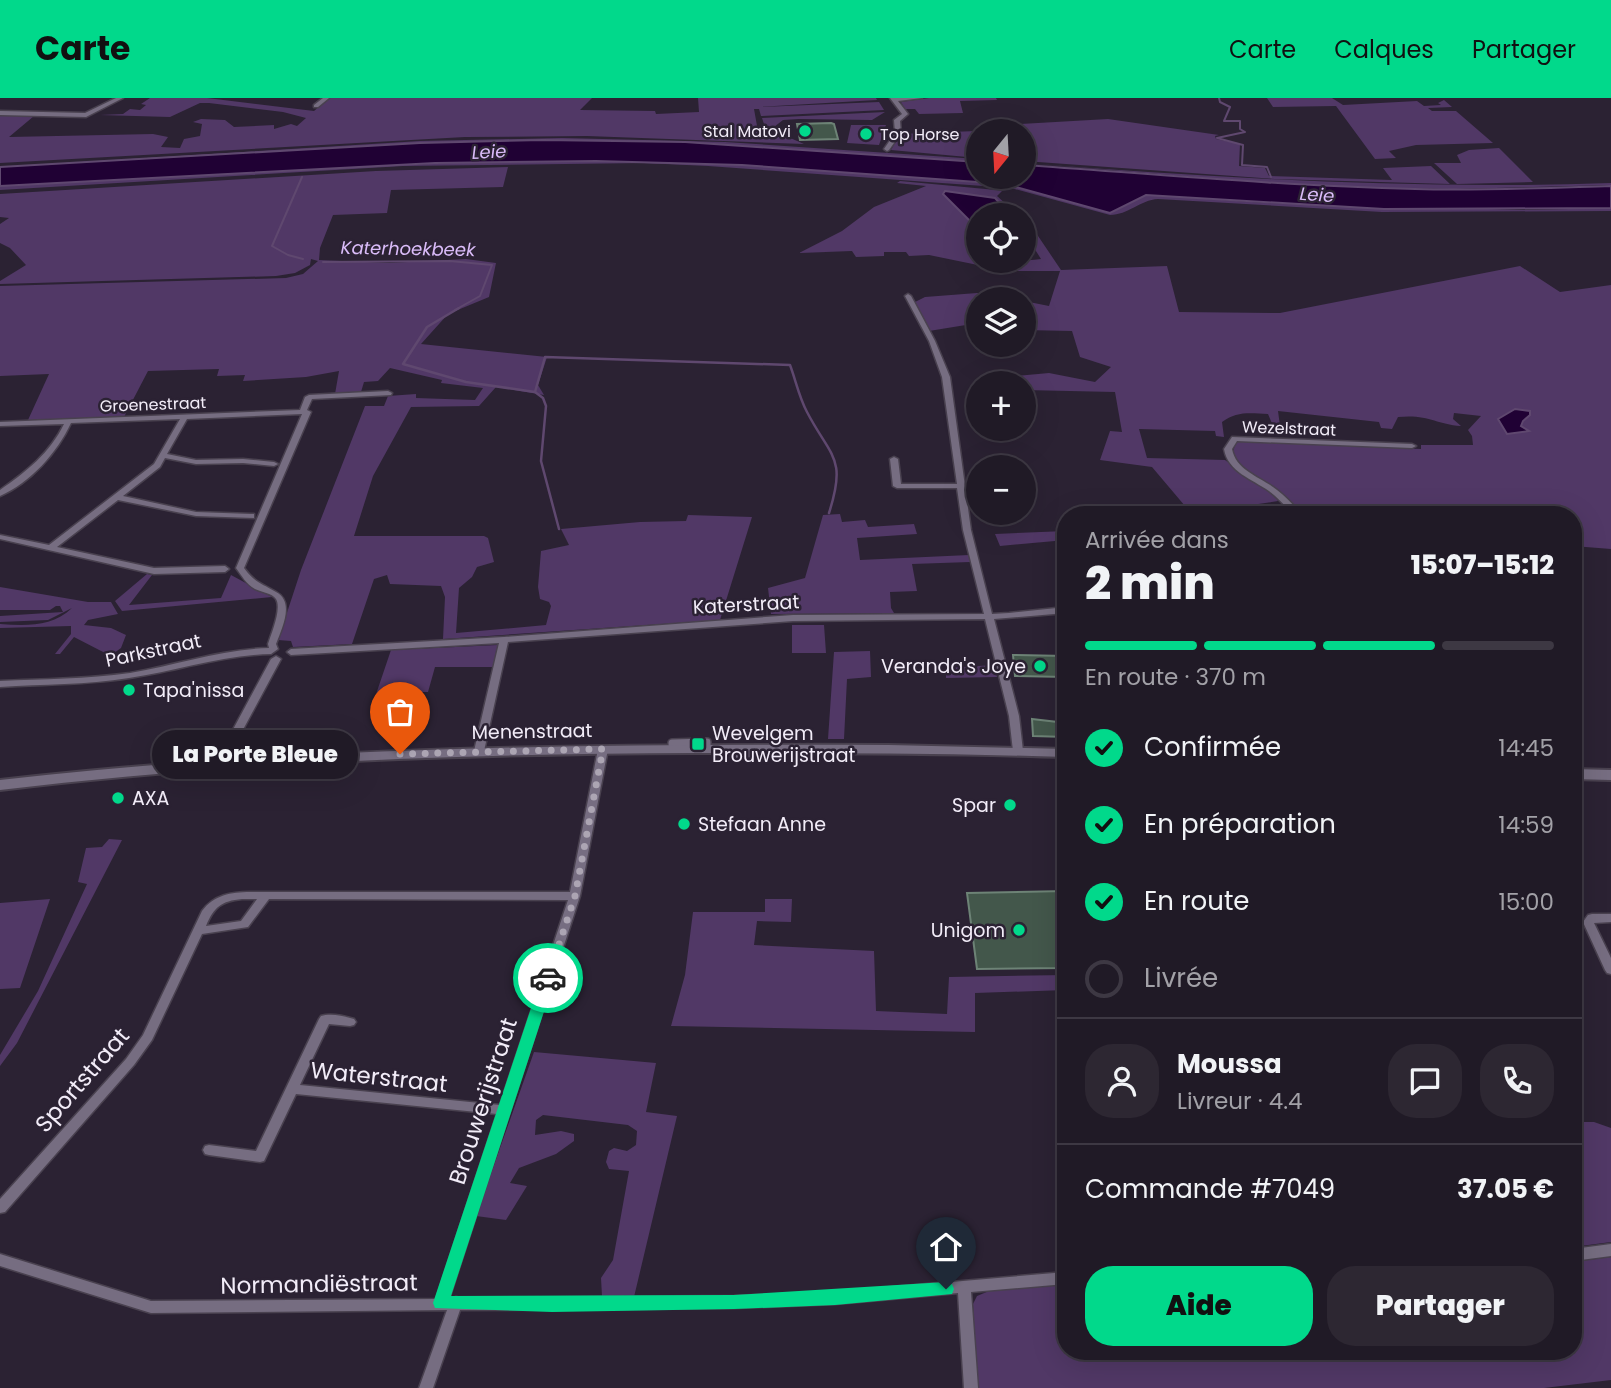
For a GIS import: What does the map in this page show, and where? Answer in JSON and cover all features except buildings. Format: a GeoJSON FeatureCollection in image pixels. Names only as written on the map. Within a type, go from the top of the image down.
{"type":"FeatureCollection","features":[{"type":"Feature","properties":{"kind":"main road","name":"Menenstraat"},"geometry":{"type":"LineString","coordinates":[[0,785],[220,763],[479,751],[603,749],[1057,753]]}},
{"type":"Feature","properties":{"kind":"main road"},"geometry":{"type":"LineString","coordinates":[[1582,774],[1611,775]]}},
{"type":"Feature","properties":{"kind":"street"},"geometry":{"type":"LineString","coordinates":[[0,113],[86,116],[120,98]]}},
{"type":"Feature","properties":{"kind":"street"},"geometry":{"type":"LineString","coordinates":[[316,106],[326,98]]}},
{"type":"Feature","properties":{"kind":"street"},"geometry":{"type":"LineString","coordinates":[[894,99],[919,98]]}},
{"type":"Feature","properties":{"kind":"street"},"geometry":{"type":"LineString","coordinates":[[887,149],[898,133],[897,120],[905,114],[894,99]]}},
{"type":"Feature","properties":{"kind":"street"},"geometry":{"type":"LineString","coordinates":[[908,296],[932,341],[946,377],[967,530],[1014,716],[1018,751]]}},
{"type":"Feature","properties":{"kind":"street"},"geometry":{"type":"LineString","coordinates":[[220,763],[274,653],[272,644],[282,615],[283,604],[275,595],[250,581],[240,568],[307,416],[305,411],[309,397],[388,393]]}},
{"type":"Feature","properties":{"kind":"street","name":"Groenestraat"},"geometry":{"type":"LineString","coordinates":[[0,424],[305,411]]}},
{"type":"Feature","properties":{"kind":"street"},"geometry":{"type":"LineString","coordinates":[[51,548],[146,475],[164,456],[184,418]]}},
{"type":"Feature","properties":{"kind":"street"},"geometry":{"type":"LineString","coordinates":[[0,494],[48,456],[61,439],[68,422]]}},
{"type":"Feature","properties":{"kind":"street","name":"Wezelstraat"},"geometry":{"type":"LineString","coordinates":[[1289,506],[1269,487],[1231,460],[1228,449],[1235,439],[1412,446]]}},
{"type":"Feature","properties":{"kind":"street"},"geometry":{"type":"LineString","coordinates":[[164,456],[196,462],[243,461],[274,464]]}},
{"type":"Feature","properties":{"kind":"street"},"geometry":{"type":"LineString","coordinates":[[894,459],[897,486],[961,486]]}},
{"type":"Feature","properties":{"kind":"street"},"geometry":{"type":"LineString","coordinates":[[117,497],[196,514],[251,516]]}},
{"type":"Feature","properties":{"kind":"street"},"geometry":{"type":"LineString","coordinates":[[0,537],[154,571],[225,569]]}},
{"type":"Feature","properties":{"kind":"street","name":"Katerstraat"},"geometry":{"type":"LineString","coordinates":[[274,653],[286,658],[291,652],[504,640],[793,618],[990,616],[1057,611]]}},
{"type":"Feature","properties":{"kind":"street"},"geometry":{"type":"LineString","coordinates":[[479,751],[504,640]]}},
{"type":"Feature","properties":{"kind":"street","name":"Parkstraat"},"geometry":{"type":"LineString","coordinates":[[0,684],[102,679],[144,673],[216,654],[245,650],[274,653]]}},
{"type":"Feature","properties":{"kind":"street","name":"Brouwerijstraat"},"geometry":{"type":"LineString","coordinates":[[441,1303],[575,896],[603,749]]}},
{"type":"Feature","properties":{"kind":"street"},"geometry":{"type":"LineString","coordinates":[[198,931],[244,924],[266,895]]}},
{"type":"Feature","properties":{"kind":"street","name":"Sportstraat"},"geometry":{"type":"LineString","coordinates":[[0,1208],[130,1062],[148,1037],[207,911],[215,900],[231,896],[266,895],[575,896]]}},
{"type":"Feature","properties":{"kind":"street"},"geometry":{"type":"LineString","coordinates":[[1611,918],[1592,918],[1588,922],[1611,970]]}},
{"type":"Feature","properties":{"kind":"street","name":"Waterstraat"},"geometry":{"type":"LineString","coordinates":[[209,1150],[260,1157],[325,1019],[350,1022]]}},
{"type":"Feature","properties":{"kind":"street","name":"Waterstraat"},"geometry":{"type":"LineString","coordinates":[[292,1089],[504,1110]]}},
{"type":"Feature","properties":{"kind":"street"},"geometry":{"type":"LineString","coordinates":[[1582,1254],[1611,1250]]}},
{"type":"Feature","properties":{"kind":"street","name":"Normandiëstraat"},"geometry":{"type":"LineString","coordinates":[[0,1260],[151,1307],[734,1302],[835,1298],[1057,1279]]}},
{"type":"Feature","properties":{"kind":"street"},"geometry":{"type":"LineString","coordinates":[[964,1287],[971,1388]]}},
{"type":"Feature","properties":{"kind":"street"},"geometry":{"type":"LineString","coordinates":[[426,1388],[456,1303]]}},
{"type":"Feature","properties":{"kind":"shaded area"},"geometry":{"type":"Polygon","coordinates":[[[150,98],[207,98],[314,111],[329,98],[592,98],[580,110],[655,111],[656,114],[699,112],[698,98],[876,98],[877,100],[759,107],[879,102],[884,110],[761,116],[759,109],[754,109],[759,137],[788,137],[804,144],[587,136],[465,137],[0,163],[0,115],[34,116],[9,137],[153,134],[168,137],[161,147],[180,148],[184,139],[200,136],[202,124],[193,122],[201,119],[225,120],[234,127],[274,125],[274,129],[291,124],[297,126],[306,118],[283,112],[209,103],[200,103],[170,117],[100,115],[123,114],[130,109],[140,110],[146,105],[141,104],[150,98]]]}},
{"type":"Feature","properties":{"kind":"shaded area"},"geometry":{"type":"Polygon","coordinates":[[[929,98],[997,100],[960,101],[963,113],[919,114],[915,109],[905,109],[901,102],[929,98]]]}},
{"type":"Feature","properties":{"kind":"shaded area"},"geometry":{"type":"Polygon","coordinates":[[[1267,98],[1332,98],[1343,105],[1417,101],[1424,106],[1441,105],[1438,103],[1444,100],[1452,107],[1428,108],[1432,111],[1456,111],[1493,143],[1416,145],[1389,151],[1396,158],[1375,159],[1336,106],[1273,107],[1267,98]]]}},
{"type":"Feature","properties":{"kind":"shaded area"},"geometry":{"type":"Polygon","coordinates":[[[885,112],[872,120],[783,120],[774,127],[765,127],[762,118],[885,112]]]}},
{"type":"Feature","properties":{"kind":"shaded area"},"geometry":{"type":"Polygon","coordinates":[[[1108,119],[1219,135],[1215,136],[1216,139],[1240,144],[1239,166],[1265,168],[1269,176],[1392,180],[1383,168],[1431,166],[1450,184],[1275,179],[1036,162],[1036,123],[1108,119]]]}},
{"type":"Feature","properties":{"kind":"shaded area","name":"Top Horse"},"geometry":{"type":"Polygon","coordinates":[[[851,125],[886,125],[879,145],[847,143],[851,125]]]}},
{"type":"Feature","properties":{"kind":"shaded area"},"geometry":{"type":"Polygon","coordinates":[[[966,131],[966,157],[891,150],[900,134],[966,131]]]}},
{"type":"Feature","properties":{"kind":"shaded area"},"geometry":{"type":"Polygon","coordinates":[[[562,138],[725,142],[966,158],[966,161],[685,142],[543,140],[420,143],[0,167],[420,141],[562,138]]]}},
{"type":"Feature","properties":{"kind":"shaded area"},"geometry":{"type":"Polygon","coordinates":[[[1499,148],[1533,182],[1457,184],[1434,163],[1461,163],[1457,155],[1469,150],[1499,148]]]}},
{"type":"Feature","properties":{"kind":"shaded area"},"geometry":{"type":"Polygon","coordinates":[[[528,160],[742,165],[966,181],[966,185],[644,163],[403,166],[0,190],[0,186],[303,169],[528,160]]]}},
{"type":"Feature","properties":{"kind":"shaded area"},"geometry":{"type":"Polygon","coordinates":[[[1036,164],[1390,184],[1611,185],[1454,189],[1256,182],[1036,164]]]}},
{"type":"Feature","properties":{"kind":"shaded area"},"geometry":{"type":"Polygon","coordinates":[[[508,167],[503,187],[391,190],[387,213],[333,215],[320,248],[319,260],[389,263],[466,259],[496,263],[489,297],[448,314],[421,344],[547,357],[538,385],[544,395],[496,387],[479,406],[411,407],[373,476],[354,536],[488,538],[494,562],[477,567],[472,577],[459,588],[456,633],[546,625],[551,606],[549,602],[540,599],[538,587],[541,551],[569,545],[561,529],[686,521],[688,515],[752,517],[720,620],[443,639],[445,597],[441,586],[390,584],[387,575],[374,579],[352,644],[293,647],[291,641],[278,640],[301,570],[365,406],[384,406],[388,396],[416,394],[416,398],[475,400],[483,388],[441,383],[442,380],[390,368],[378,381],[364,382],[361,392],[335,394],[339,371],[306,377],[243,381],[245,375],[217,376],[219,369],[148,371],[124,417],[28,420],[49,374],[0,376],[0,286],[286,278],[303,274],[318,261],[311,259],[310,265],[295,273],[276,276],[0,284],[0,281],[26,265],[10,248],[0,243],[0,224],[9,218],[0,217],[0,194],[376,171],[508,167]]]}},
{"type":"Feature","properties":{"kind":"shaded area"},"geometry":{"type":"Polygon","coordinates":[[[900,181],[1007,191],[1002,191],[997,196],[1005,203],[999,203],[995,198],[945,191],[966,215],[966,263],[929,255],[909,256],[906,252],[884,252],[884,256],[856,257],[852,251],[799,253],[842,231],[874,207],[926,186],[897,183],[900,181]]]}},
{"type":"Feature","properties":{"kind":"shaded area"},"geometry":{"type":"Polygon","coordinates":[[[1015,189],[1110,213],[1146,195],[1267,203],[1528,210],[1611,208],[1611,211],[1382,212],[1158,199],[1123,213],[1110,215],[1015,189]]]}},
{"type":"Feature","properties":{"kind":"shaded area"},"geometry":{"type":"Polygon","coordinates":[[[1036,233],[1061,270],[1167,266],[1179,312],[1280,313],[1520,266],[1560,292],[1611,285],[1611,549],[1582,547],[1582,506],[1293,506],[1247,472],[1232,456],[1236,441],[1421,449],[1421,445],[1473,445],[1468,430],[1481,416],[1454,413],[1453,419],[1461,426],[1408,416],[1398,417],[1392,429],[1381,428],[1379,422],[1278,411],[1280,426],[1273,426],[1268,414],[1244,414],[1227,418],[1222,422],[1224,437],[1216,436],[1215,431],[1139,429],[1147,458],[1225,460],[1275,495],[1278,501],[1244,506],[1185,506],[1152,467],[1100,460],[1110,431],[1122,432],[1115,392],[1036,390],[1036,374],[1049,373],[1095,382],[1111,367],[1080,357],[1072,331],[1036,330],[1036,303],[1049,306],[1060,271],[1036,271],[1036,259],[1041,259],[1036,251],[1036,233]]]}},
{"type":"Feature","properties":{"kind":"shaded area"},"geometry":{"type":"Polygon","coordinates":[[[966,294],[966,325],[929,331],[915,302],[925,297],[966,294]]]}},
{"type":"Feature","properties":{"kind":"shaded area"},"geometry":{"type":"Polygon","coordinates":[[[840,514],[842,522],[865,520],[868,527],[914,524],[917,534],[857,538],[860,560],[969,555],[970,562],[912,564],[917,591],[890,592],[894,613],[771,614],[768,588],[805,578],[823,515],[840,514]]]}},
{"type":"Feature","properties":{"kind":"shaded area"},"geometry":{"type":"Polygon","coordinates":[[[1057,531],[1057,541],[1000,546],[995,534],[1057,531]]]}},
{"type":"Feature","properties":{"kind":"shaded area"},"geometry":{"type":"Polygon","coordinates":[[[147,574],[152,575],[129,605],[221,598],[231,575],[272,597],[122,611],[115,601],[147,574]]]}},
{"type":"Feature","properties":{"kind":"shaded area"},"geometry":{"type":"Polygon","coordinates":[[[0,587],[88,602],[111,602],[118,614],[88,620],[84,625],[111,628],[126,635],[121,648],[114,653],[105,653],[74,637],[60,654],[55,654],[71,634],[71,626],[0,628],[0,624],[29,625],[47,622],[72,608],[48,620],[0,622],[0,616],[63,612],[60,606],[50,610],[0,610],[0,587]]]}},
{"type":"Feature","properties":{"kind":"shaded area"},"geometry":{"type":"Polygon","coordinates":[[[792,625],[824,625],[826,653],[792,653],[792,625]]]}},
{"type":"Feature","properties":{"kind":"shaded area"},"geometry":{"type":"Polygon","coordinates":[[[498,645],[493,667],[435,667],[428,692],[406,692],[400,713],[370,712],[391,650],[498,645]]]}},
{"type":"Feature","properties":{"kind":"shaded area"},"geometry":{"type":"Polygon","coordinates":[[[870,651],[871,677],[847,679],[844,739],[828,739],[834,652],[870,651]]]}},
{"type":"Feature","properties":{"kind":"shaded area"},"geometry":{"type":"Polygon","coordinates":[[[995,665],[997,677],[946,678],[946,668],[995,665]]]}},
{"type":"Feature","properties":{"kind":"shaded area"},"geometry":{"type":"Polygon","coordinates":[[[109,839],[122,840],[17,1043],[0,1066],[0,1055],[38,991],[87,884],[78,882],[86,848],[102,847],[109,839]]]}},
{"type":"Feature","properties":{"kind":"shaded area"},"geometry":{"type":"Polygon","coordinates":[[[50,899],[20,988],[0,989],[0,903],[50,899]]]}},
{"type":"Feature","properties":{"kind":"shaded area"},"geometry":{"type":"Polygon","coordinates":[[[765,899],[792,899],[791,922],[757,921],[754,945],[874,951],[876,1011],[947,1014],[949,977],[1057,975],[1057,990],[975,993],[975,1032],[671,1026],[685,975],[693,912],[765,912],[765,899]]]}},
{"type":"Feature","properties":{"kind":"shaded area"},"geometry":{"type":"Polygon","coordinates":[[[534,1052],[656,1063],[646,1112],[677,1116],[634,1297],[602,1296],[601,1278],[613,1260],[629,1171],[609,1169],[606,1162],[609,1151],[614,1148],[627,1151],[636,1145],[637,1131],[628,1125],[543,1115],[536,1120],[535,1135],[561,1131],[574,1134],[574,1141],[556,1154],[519,1168],[510,1183],[527,1186],[506,1220],[476,1216],[534,1052]]]}},
{"type":"Feature","properties":{"kind":"shaded area"},"geometry":{"type":"Polygon","coordinates":[[[1582,1122],[1594,1122],[1611,1128],[1611,1242],[1582,1246],[1582,1122]]]}},
{"type":"Feature","properties":{"kind":"shaded area"},"geometry":{"type":"Polygon","coordinates":[[[1611,1257],[1611,1380],[1544,1388],[978,1388],[973,1304],[977,1296],[989,1291],[1057,1285],[1057,1360],[1582,1360],[1582,1261],[1611,1257]]]}},
{"type":"Feature","properties":{"kind":"water","name":"Leie"},"geometry":{"type":"Polygon","coordinates":[[[543,140],[685,142],[966,161],[966,181],[742,165],[596,161],[435,163],[0,186],[0,167],[420,143],[543,140]]]}},
{"type":"Feature","properties":{"kind":"water","name":"Leie"},"geometry":{"type":"Polygon","coordinates":[[[1036,166],[1366,187],[1464,190],[1611,186],[1611,208],[1384,209],[1146,195],[1110,213],[1023,189],[1036,189],[1036,166]]]}},
{"type":"Feature","properties":{"kind":"water"},"geometry":{"type":"Polygon","coordinates":[[[945,191],[995,198],[999,203],[966,203],[966,217],[943,194],[945,191]]]}},
{"type":"Feature","properties":{"kind":"water"},"geometry":{"type":"Polygon","coordinates":[[[1515,409],[1530,411],[1521,426],[1529,431],[1507,434],[1498,419],[1515,409]]]}},
{"type":"Feature","properties":{"kind":"waterway"},"geometry":{"type":"LineString","coordinates":[[1219,98],[1220,102],[1230,107],[1224,121],[1240,121],[1240,129],[1245,132],[1217,138],[1243,145],[1242,165],[1267,167],[1271,177]]}},
{"type":"Feature","properties":{"kind":"waterway","name":"Katerhoekbeek"},"geometry":{"type":"LineString","coordinates":[[302,177],[272,246],[288,255],[303,259]]}},
{"type":"Feature","properties":{"kind":"waterway","name":"Katerhoekbeek"},"geometry":{"type":"LineString","coordinates":[[323,262],[450,261],[492,265],[480,296],[455,310]]}},
{"type":"Feature","properties":{"kind":"waterway","name":"Katerhoekbeek"},"geometry":{"type":"LineString","coordinates":[[459,308],[427,327],[403,364],[466,382],[535,392]]}},
{"type":"Feature","properties":{"kind":"waterway"},"geometry":{"type":"LineString","coordinates":[[535,392],[545,357],[790,365],[804,406],[834,459],[837,480],[829,513]]}},
{"type":"Feature","properties":{"kind":"waterway","name":"Katerhoekbeek"},"geometry":{"type":"LineString","coordinates":[[535,392],[543,398],[546,406],[541,461],[559,529]]}},
{"type":"Feature","properties":{"kind":"way so far"},"geometry":{"type":"LineString","coordinates":[[400,754],[603,749],[575,896],[548,978]]}},
{"type":"Feature","properties":{"kind":"place","name":"Stal Matovi"},"geometry":{"type":"Point","coordinates":[805,131]}},
{"type":"Feature","properties":{"kind":"place","name":"Top Horse"},"geometry":{"type":"Point","coordinates":[866,134]}},
{"type":"Feature","properties":{"kind":"place","name":"Veranda's Joye"},"geometry":{"type":"Point","coordinates":[1040,666]}},
{"type":"Feature","properties":{"kind":"place","name":"Tapa'nissa"},"geometry":{"type":"Point","coordinates":[129,690]}},
{"type":"Feature","properties":{"kind":"place","name":"Wevelgem Brouwerijstraat"},"geometry":{"type":"Point","coordinates":[698,744]}},
{"type":"Feature","properties":{"kind":"place","name":"La Porte Bleue"},"geometry":{"type":"Point","coordinates":[400,754]}},
{"type":"Feature","properties":{"kind":"place","name":"AXA"},"geometry":{"type":"Point","coordinates":[118,798]}},
{"type":"Feature","properties":{"kind":"place","name":"Spar"},"geometry":{"type":"Point","coordinates":[1010,805]}},
{"type":"Feature","properties":{"kind":"place","name":"Stefaan Anne"},"geometry":{"type":"Point","coordinates":[684,824]}},
{"type":"Feature","properties":{"kind":"place","name":"Unigom"},"geometry":{"type":"Point","coordinates":[1019,930]}},
{"type":"Feature","properties":{"kind":"route"},"geometry":{"type":"LineString","coordinates":[[548,978],[441,1303],[552,1305],[734,1302],[835,1298],[946,1289]]}}]}
